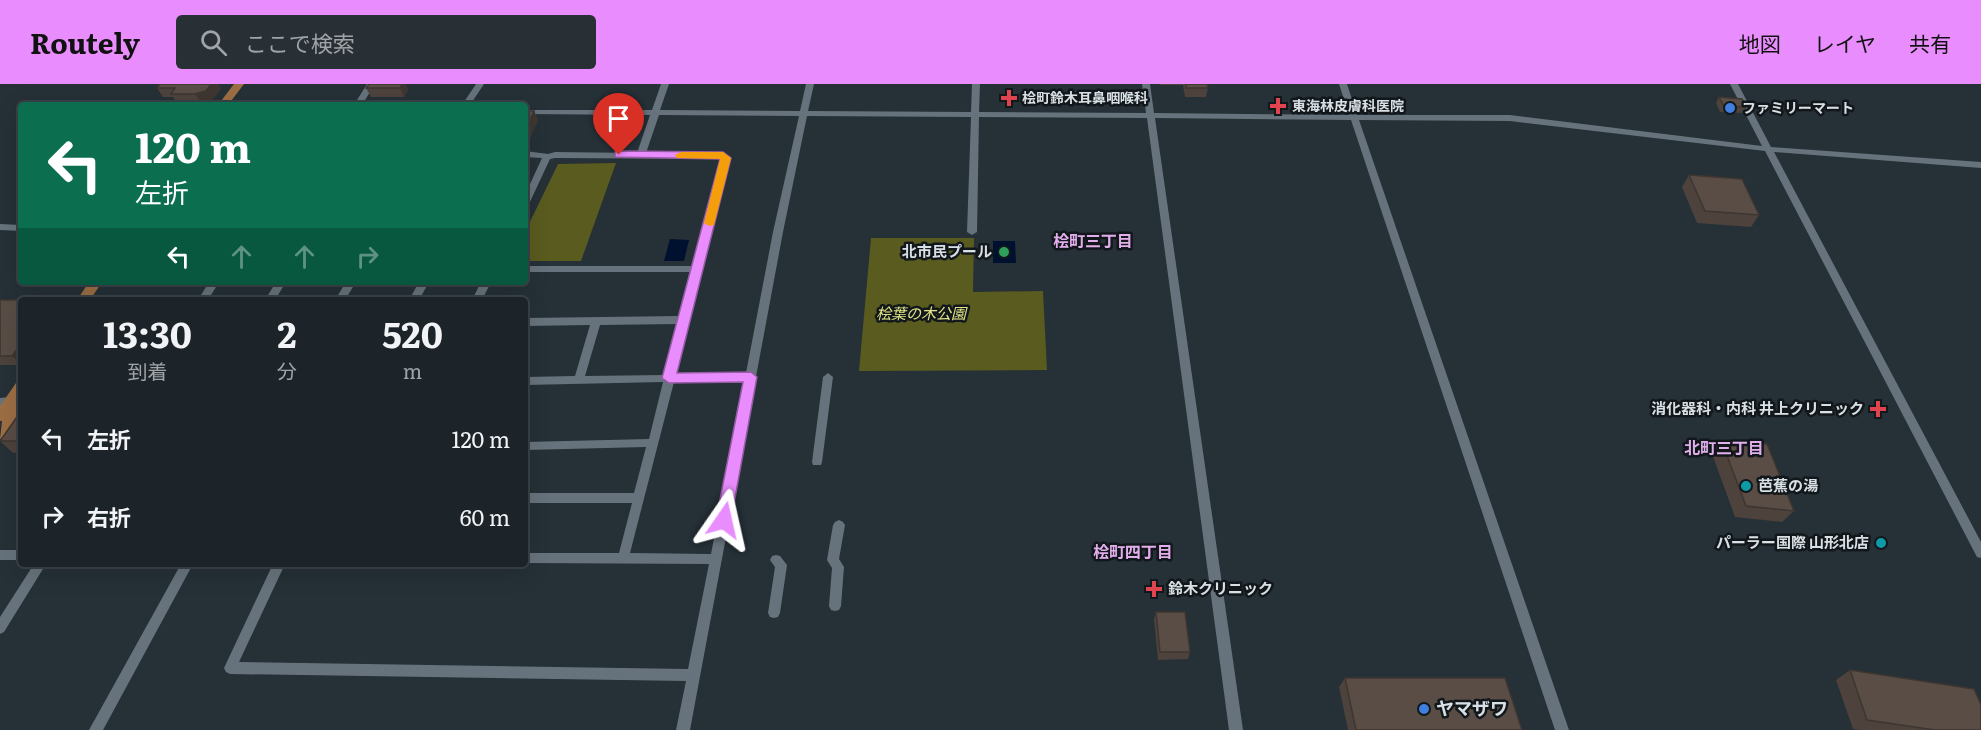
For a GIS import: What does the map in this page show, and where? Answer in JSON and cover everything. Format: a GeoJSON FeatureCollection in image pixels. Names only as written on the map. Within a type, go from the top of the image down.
{"type":"FeatureCollection","features":[{"type":"Feature","properties":{"kind":"main road"},"geometry":{"type":"LineString","coordinates":[[225,102],[239,84]]}},
{"type":"Feature","properties":{"kind":"main road"},"geometry":{"type":"LineString","coordinates":[[236,102],[249,84]]}},
{"type":"Feature","properties":{"kind":"main road"},"geometry":{"type":"LineString","coordinates":[[0,416],[13,402]]}},
{"type":"Feature","properties":{"kind":"main road"},"geometry":{"type":"LineString","coordinates":[[0,434],[13,402]]}},
{"type":"Feature","properties":{"kind":"street"},"geometry":{"type":"LineString","coordinates":[[360,102],[371,84]]}},
{"type":"Feature","properties":{"kind":"street"},"geometry":{"type":"LineString","coordinates":[[468,102],[480,84]]}},
{"type":"Feature","properties":{"kind":"street"},"geometry":{"type":"LineString","coordinates":[[641,155],[665,84]]}},
{"type":"Feature","properties":{"kind":"street"},"geometry":{"type":"LineString","coordinates":[[683,730],[778,232],[810,84]]}},
{"type":"Feature","properties":{"kind":"street"},"geometry":{"type":"LineString","coordinates":[[972,232],[976,84]]}},
{"type":"Feature","properties":{"kind":"street"},"geometry":{"type":"LineString","coordinates":[[1146,84],[1236,730]]}},
{"type":"Feature","properties":{"kind":"street"},"geometry":{"type":"LineString","coordinates":[[1343,84],[1562,730]]}},
{"type":"Feature","properties":{"kind":"street"},"geometry":{"type":"LineString","coordinates":[[1734,84],[1981,553]]}},
{"type":"Feature","properties":{"kind":"street"},"geometry":{"type":"LineString","coordinates":[[528,112],[1151,114],[1510,118],[1767,149],[1981,165]]}},
{"type":"Feature","properties":{"kind":"street"},"geometry":{"type":"LineString","coordinates":[[528,154],[547,157],[555,155],[641,155],[723,156],[726,158],[622,559]]}},
{"type":"Feature","properties":{"kind":"street"},"geometry":{"type":"LineString","coordinates":[[528,198],[547,157]]}},
{"type":"Feature","properties":{"kind":"street"},"geometry":{"type":"LineString","coordinates":[[0,227],[18,228]]}},
{"type":"Feature","properties":{"kind":"street"},"geometry":{"type":"LineString","coordinates":[[528,269],[697,269]]}},
{"type":"Feature","properties":{"kind":"street"},"geometry":{"type":"LineString","coordinates":[[528,322],[684,320]]}},
{"type":"Feature","properties":{"kind":"street"},"geometry":{"type":"LineString","coordinates":[[579,380],[596,321]]}},
{"type":"Feature","properties":{"kind":"street"},"geometry":{"type":"LineString","coordinates":[[528,381],[751,377]]}},
{"type":"Feature","properties":{"kind":"street"},"geometry":{"type":"LineString","coordinates":[[817,462],[828,377]]}},
{"type":"Feature","properties":{"kind":"street"},"geometry":{"type":"LineString","coordinates":[[528,446],[652,443]]}},
{"type":"Feature","properties":{"kind":"street"},"geometry":{"type":"LineString","coordinates":[[528,498],[637,498]]}},
{"type":"Feature","properties":{"kind":"street"},"geometry":{"type":"LineString","coordinates":[[835,606],[838,567],[833,560],[839,525]]}},
{"type":"Feature","properties":{"kind":"street"},"geometry":{"type":"LineString","coordinates":[[0,555],[18,555]]}},
{"type":"Feature","properties":{"kind":"street"},"geometry":{"type":"LineString","coordinates":[[528,558],[716,559]]}},
{"type":"Feature","properties":{"kind":"street"},"geometry":{"type":"LineString","coordinates":[[774,613],[781,565],[776,560]]}},
{"type":"Feature","properties":{"kind":"street"},"geometry":{"type":"LineString","coordinates":[[0,628],[38,567]]}},
{"type":"Feature","properties":{"kind":"street"},"geometry":{"type":"LineString","coordinates":[[96,730],[186,567]]}},
{"type":"Feature","properties":{"kind":"street"},"geometry":{"type":"LineString","coordinates":[[278,567],[230,668],[694,675]]}},
{"type":"Feature","properties":{"kind":"green space"},"geometry":{"type":"Polygon","coordinates":[[[616,163],[581,261],[528,261],[528,226],[558,164],[616,163]]]}},
{"type":"Feature","properties":{"kind":"green space","name":"桧葉の木公園"},"geometry":{"type":"Polygon","coordinates":[[[871,238],[974,238],[973,292],[1043,291],[1047,370],[859,371],[871,238]]]}},
{"type":"Feature","properties":{"kind":"water"},"geometry":{"type":"Polygon","coordinates":[[[670,239],[689,240],[684,261],[664,261],[670,239]]]}},
{"type":"Feature","properties":{"kind":"water","name":"北市民プール"},"geometry":{"type":"Polygon","coordinates":[[[993,241],[1015,241],[1016,263],[993,263],[993,241]]]}},
{"type":"Feature","properties":{"kind":"building"},"geometry":{"type":"Polygon","coordinates":[[[160,84],[211,84],[206,91],[195,94],[171,94],[175,88],[157,88],[160,84]]]}},
{"type":"Feature","properties":{"kind":"building"},"geometry":{"type":"Polygon","coordinates":[[[369,84],[402,84],[400,88],[366,88],[369,84]]]}},
{"type":"Feature","properties":{"kind":"building"},"geometry":{"type":"Polygon","coordinates":[[[1186,84],[1207,84],[1208,88],[1186,88],[1186,84]]]}},
{"type":"Feature","properties":{"kind":"building"},"geometry":{"type":"Polygon","coordinates":[[[1719,97],[1742,99],[1747,107],[1724,106],[1719,97]]]}},
{"type":"Feature","properties":{"kind":"building"},"geometry":{"type":"Polygon","coordinates":[[[528,111],[534,111],[528,125],[528,111]]]}},
{"type":"Feature","properties":{"kind":"building"},"geometry":{"type":"Polygon","coordinates":[[[1689,175],[1742,179],[1759,215],[1705,211],[1689,175]]]}},
{"type":"Feature","properties":{"kind":"building"},"geometry":{"type":"Polygon","coordinates":[[[0,300],[18,300],[18,348],[12,356],[0,356],[0,300]]]}},
{"type":"Feature","properties":{"kind":"building"},"geometry":{"type":"Polygon","coordinates":[[[18,415],[18,441],[0,441],[18,415]]]}},
{"type":"Feature","properties":{"kind":"building"},"geometry":{"type":"Polygon","coordinates":[[[1721,440],[1767,444],[1794,511],[1746,506],[1721,440]]]}},
{"type":"Feature","properties":{"kind":"building"},"geometry":{"type":"Polygon","coordinates":[[[1156,612],[1185,612],[1190,652],[1160,652],[1156,612]]]}},
{"type":"Feature","properties":{"kind":"building"},"geometry":{"type":"Polygon","coordinates":[[[1850,670],[1974,689],[1981,705],[1981,730],[1935,730],[1867,720],[1850,670]]]}},
{"type":"Feature","properties":{"kind":"building","name":"ヤマザワ"},"geometry":{"type":"Polygon","coordinates":[[[1345,678],[1505,678],[1522,730],[1356,730],[1345,678]]]}},
{"type":"Feature","properties":{"kind":"slow traffic"},"geometry":{"type":"LineString","coordinates":[[681,155],[726,158],[709,223]]}},
{"type":"Feature","properties":{"kind":"place","name":"桧町鈴木耳鼻咽喉科"},"geometry":{"type":"Point","coordinates":[1009,98]}},
{"type":"Feature","properties":{"kind":"place","name":"東海林皮膚科医院"},"geometry":{"type":"Point","coordinates":[1278,106]}},
{"type":"Feature","properties":{"kind":"place","name":"ファミリーマート"},"geometry":{"type":"Point","coordinates":[1730,108]}},
{"type":"Feature","properties":{"kind":"place","name":"北市民プール"},"geometry":{"type":"Point","coordinates":[1004,252]}},
{"type":"Feature","properties":{"kind":"place","name":"消化器科・内科 井上クリニック"},"geometry":{"type":"Point","coordinates":[1878,409]}},
{"type":"Feature","properties":{"kind":"place","name":"芭蕉の湯"},"geometry":{"type":"Point","coordinates":[1746,486]}},
{"type":"Feature","properties":{"kind":"place","name":"パーラー国際 山形北店"},"geometry":{"type":"Point","coordinates":[1881,543]}},
{"type":"Feature","properties":{"kind":"place","name":"鈴木クリニック"},"geometry":{"type":"Point","coordinates":[1154,589]}},
{"type":"Feature","properties":{"kind":"place","name":"ヤマザワ"},"geometry":{"type":"Point","coordinates":[1424,709]}},
{"type":"Feature","properties":{"kind":"district","name":"桧町三丁目"},"geometry":{"type":"Point","coordinates":[1093,241]}},
{"type":"Feature","properties":{"kind":"district","name":"北町三丁目"},"geometry":{"type":"Point","coordinates":[1724,448]}},
{"type":"Feature","properties":{"kind":"district","name":"桧町四丁目"},"geometry":{"type":"Point","coordinates":[1133,552]}},
{"type":"Feature","properties":{"kind":"route"},"geometry":{"type":"LineString","coordinates":[[619,155],[723,156],[726,158],[669,378],[751,377],[724,520]]}}]}
